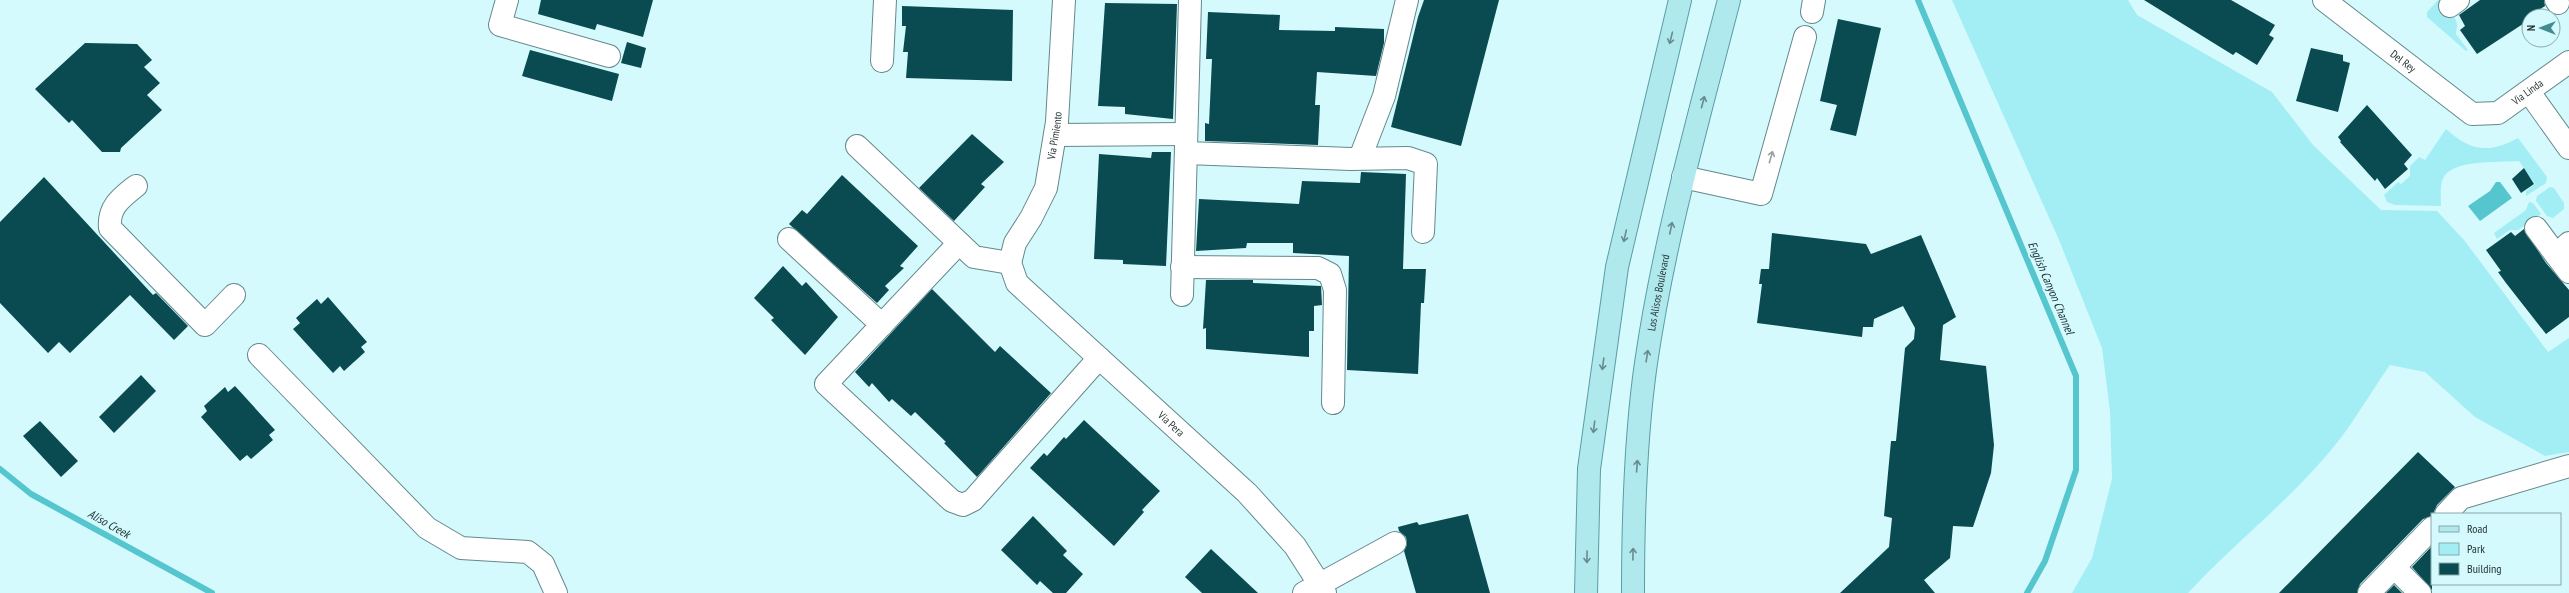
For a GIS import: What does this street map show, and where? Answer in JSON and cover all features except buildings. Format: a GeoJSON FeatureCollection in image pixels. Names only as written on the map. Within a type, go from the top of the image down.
{"type":"FeatureCollection","features":[{"type":"Feature","properties":{"kind":"main road"},"geometry":{"type":"LineString","coordinates":[[1586,593],[1589,469],[1617,267],[1680,0]]}},
{"type":"Feature","properties":{"kind":"main road","name":"Los Alisos Boulevard"},"geometry":{"type":"LineString","coordinates":[[1633,593],[1635,505],[1642,395],[1662,270],[1683,177],[1729,0]]}},
{"type":"Feature","properties":{"kind":"street"},"geometry":{"type":"LineString","coordinates":[[507,0],[500,25],[609,56]]}},
{"type":"Feature","properties":{"kind":"street"},"geometry":{"type":"LineString","coordinates":[[882,61],[885,0]]}},
{"type":"Feature","properties":{"kind":"street","name":"Via Pimiento"},"geometry":{"type":"LineString","coordinates":[[1010,262],[1015,243],[1031,218],[1046,188],[1055,135],[1064,0]]}},
{"type":"Feature","properties":{"kind":"street"},"geometry":{"type":"LineString","coordinates":[[1182,295],[1190,0]]}},
{"type":"Feature","properties":{"kind":"street"},"geometry":{"type":"LineString","coordinates":[[1360,158],[1384,96],[1406,0]]}},
{"type":"Feature","properties":{"kind":"street","name":"Del Rey"},"geometry":{"type":"LineString","coordinates":[[2324,0],[2472,114],[2484,115]]}},
{"type":"Feature","properties":{"kind":"street"},"geometry":{"type":"LineString","coordinates":[[1683,177],[1761,194],[1805,37]]}},
{"type":"Feature","properties":{"kind":"street","name":"Via Linda"},"geometry":{"type":"LineString","coordinates":[[2484,115],[2498,113],[2569,62]]}},
{"type":"Feature","properties":{"kind":"street"},"geometry":{"type":"LineString","coordinates":[[2529,92],[2569,148]]}},
{"type":"Feature","properties":{"kind":"street"},"geometry":{"type":"LineString","coordinates":[[1055,135],[1186,143],[1360,158],[1408,158],[1426,164],[1423,232]]}},
{"type":"Feature","properties":{"kind":"street"},"geometry":{"type":"LineString","coordinates":[[857,146],[974,257],[1010,262]]}},
{"type":"Feature","properties":{"kind":"street"},"geometry":{"type":"LineString","coordinates":[[136,186],[115,203],[110,217],[110,228],[205,325],[234,295]]}},
{"type":"Feature","properties":{"kind":"street"},"geometry":{"type":"LineString","coordinates":[[2536,228],[2563,249],[2569,272]]}},
{"type":"Feature","properties":{"kind":"street"},"geometry":{"type":"LineString","coordinates":[[789,239],[882,325]]}},
{"type":"Feature","properties":{"kind":"street"},"geometry":{"type":"LineString","coordinates":[[960,243],[826,384],[952,501],[963,505],[973,500],[1100,358]]}},
{"type":"Feature","properties":{"kind":"street","name":"Via Pera"},"geometry":{"type":"LineString","coordinates":[[1010,262],[1017,283],[1247,493],[1295,546],[1317,590]]}},
{"type":"Feature","properties":{"kind":"street"},"geometry":{"type":"LineString","coordinates":[[1182,266],[1318,268],[1330,274],[1336,290],[1333,403]]}},
{"type":"Feature","properties":{"kind":"street"},"geometry":{"type":"LineString","coordinates":[[259,355],[427,528],[461,548],[528,552],[543,564],[556,593]]}},
{"type":"Feature","properties":{"kind":"street"},"geometry":{"type":"LineString","coordinates":[[2447,513],[2461,498],[2569,466]]}},
{"type":"Feature","properties":{"kind":"street"},"geometry":{"type":"LineString","coordinates":[[2369,593],[2431,529]]}},
{"type":"Feature","properties":{"kind":"street"},"geometry":{"type":"LineString","coordinates":[[1317,590],[1395,543]]}},
{"type":"Feature","properties":{"kind":"street"},"geometry":{"type":"LineString","coordinates":[[2394,567],[2420,593]]}},
{"type":"Feature","properties":{"kind":"green space"},"geometry":{"type":"Polygon","coordinates":[[[1952,0],[2128,0],[2137,15],[2272,92],[2313,145],[2381,210],[2437,211],[2464,240],[2548,352],[2569,338],[2569,452],[2545,456],[2475,417],[2425,372],[2390,365],[2347,430],[2323,460],[2305,480],[2188,593],[2072,593],[2092,558],[2112,479],[2110,411],[2102,348],[2059,240],[1952,0]]]}},
{"type":"Feature","properties":{"kind":"green space"},"geometry":{"type":"Polygon","coordinates":[[[2438,0],[2444,3],[2453,14],[2457,25],[2456,34],[2468,50],[2466,51],[2427,17],[2427,12],[2438,0]]]}},
{"type":"Feature","properties":{"kind":"green space"},"geometry":{"type":"Polygon","coordinates":[[[2446,129],[2463,142],[2480,148],[2498,146],[2518,138],[2547,177],[2546,183],[2526,196],[2526,191],[2535,184],[2519,161],[2476,163],[2454,168],[2446,174],[2441,184],[2441,206],[2395,205],[2387,202],[2384,195],[2398,182],[2401,184],[2410,176],[2410,166],[2419,157],[2425,160],[2446,129]]]}},
{"type":"Feature","properties":{"kind":"green space"},"geometry":{"type":"Polygon","coordinates":[[[2550,187],[2554,188],[2564,203],[2564,209],[2553,218],[2547,216],[2536,201],[2537,196],[2550,187]]]}},
{"type":"Feature","properties":{"kind":"green space"},"geometry":{"type":"Polygon","coordinates":[[[2529,202],[2533,203],[2541,214],[2518,230],[2510,230],[2497,239],[2494,233],[2526,210],[2529,202]]]}},
{"type":"Feature","properties":{"kind":"shaded area"},"geometry":{"type":"Polygon","coordinates":[[[2496,182],[2500,182],[2512,198],[2480,221],[2468,206],[2490,191],[2496,182]]]}},
{"type":"Feature","properties":{"kind":"waterway","name":"English Canyon Channel"},"geometry":{"type":"LineString","coordinates":[[1918,0],[2076,376],[2076,470],[2045,561],[2027,593]]}},
{"type":"Feature","properties":{"kind":"waterway","name":"Aliso Creek"},"geometry":{"type":"LineString","coordinates":[[0,469],[31,494],[212,593]]}}]}
